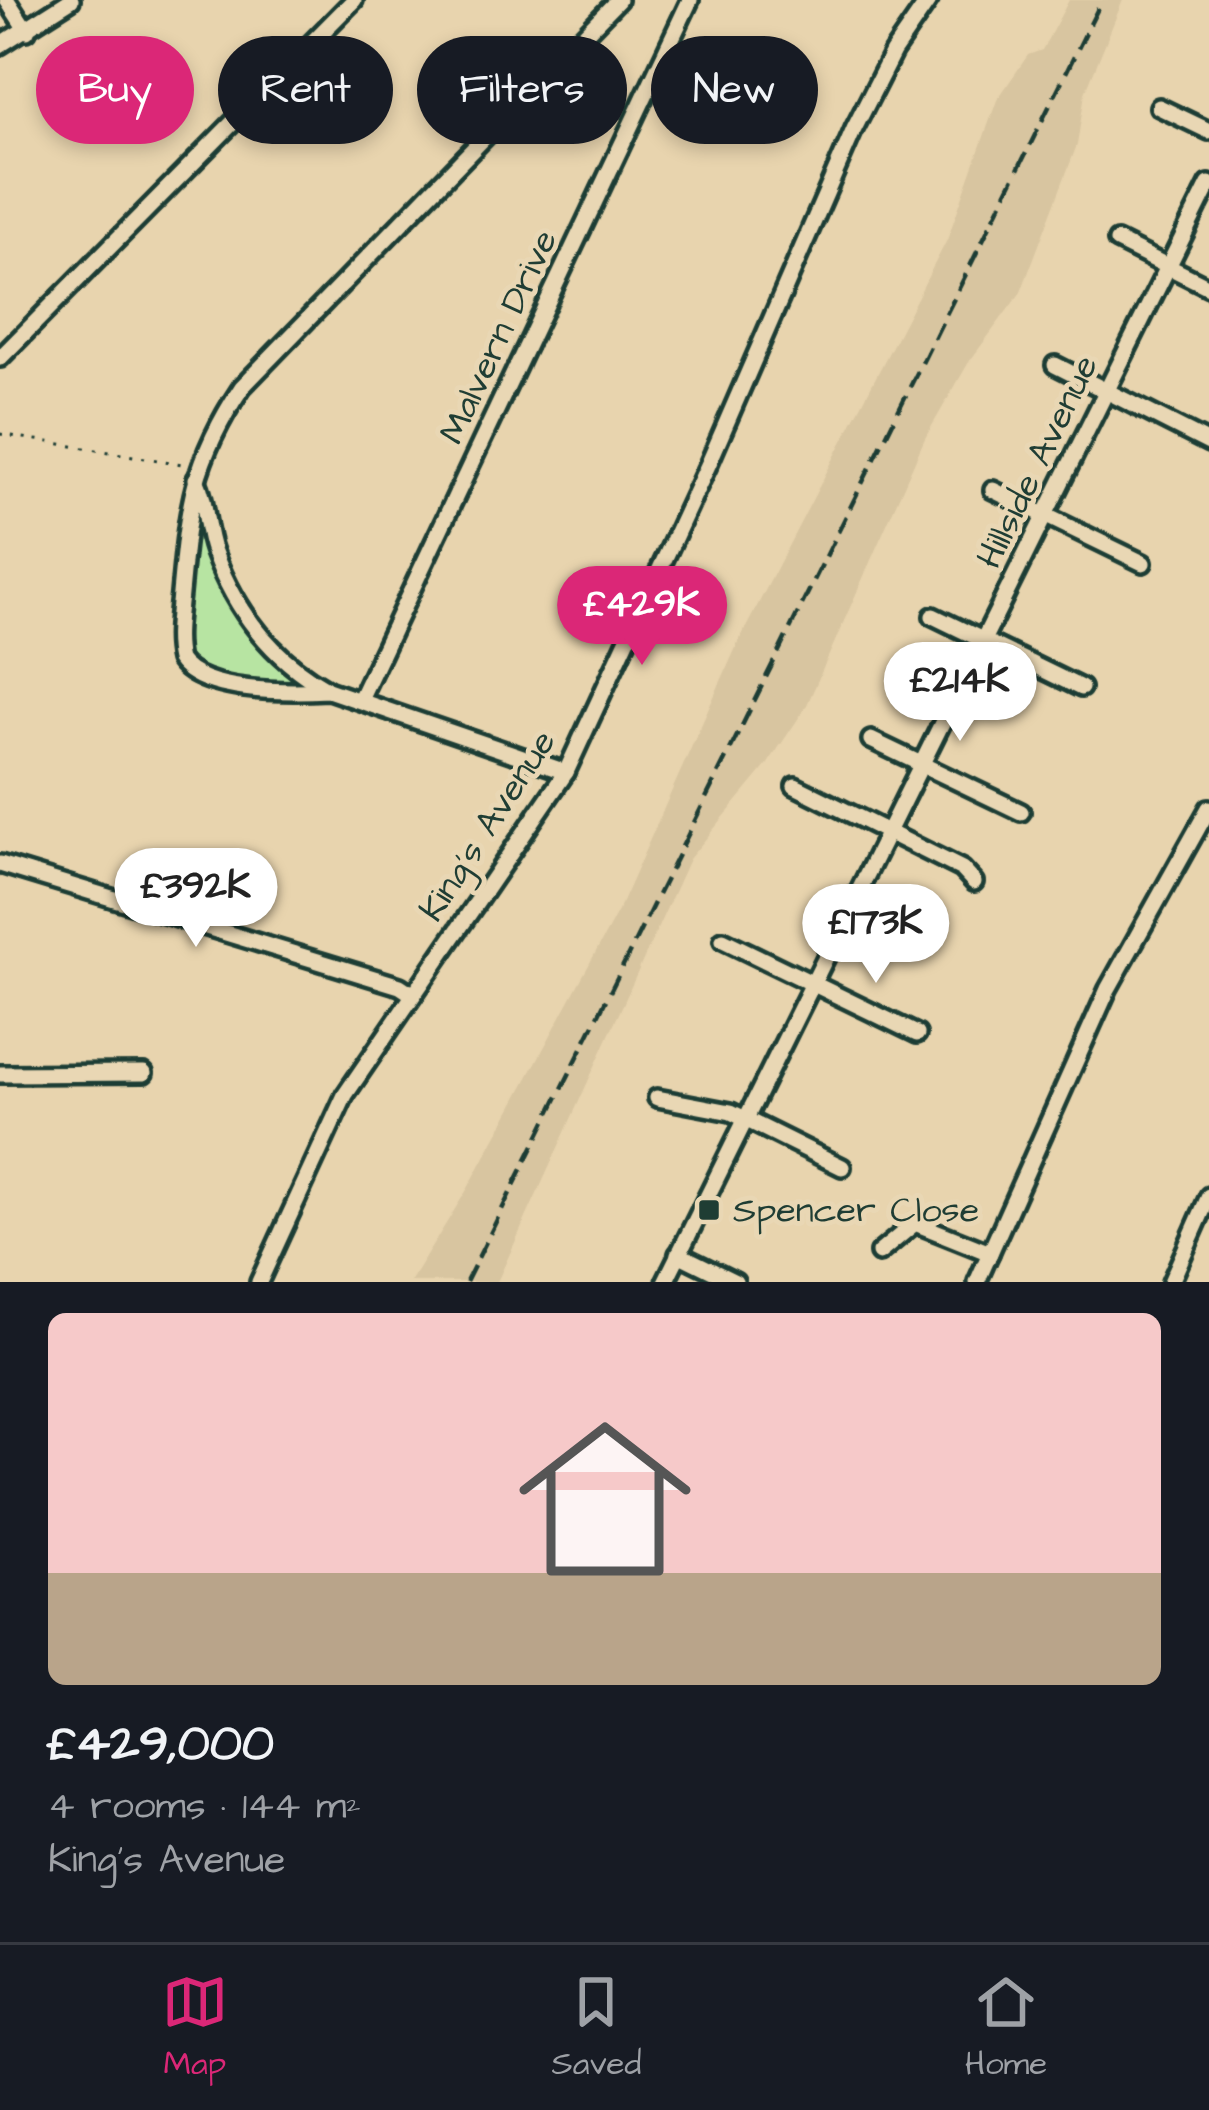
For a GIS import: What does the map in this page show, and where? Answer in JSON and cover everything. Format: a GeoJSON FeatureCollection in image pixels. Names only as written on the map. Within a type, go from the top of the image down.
{"type":"FeatureCollection","features":[{"type":"Feature","properties":{"kind":"street"},"geometry":{"type":"LineString","coordinates":[[7,0],[27,31]]}},
{"type":"Feature","properties":{"kind":"street"},"geometry":{"type":"LineString","coordinates":[[0,45],[71,0]]}},
{"type":"Feature","properties":{"kind":"street"},"geometry":{"type":"LineString","coordinates":[[0,358],[354,0]]}},
{"type":"Feature","properties":{"kind":"street"},"geometry":{"type":"LineString","coordinates":[[566,772],[328,690],[197,678],[179,660],[177,628],[186,525],[198,474],[217,424],[242,388],[618,0]]}},
{"type":"Feature","properties":{"kind":"street","name":"Malvern Drive"},"geometry":{"type":"LineString","coordinates":[[360,699],[691,0]]}},
{"type":"Feature","properties":{"kind":"street","name":"King's Avenue"},"geometry":{"type":"LineString","coordinates":[[259,1282],[326,1131],[412,994],[566,772],[709,464],[854,129],[893,52],[929,0]]}},
{"type":"Feature","properties":{"kind":"street"},"geometry":{"type":"LineString","coordinates":[[1159,107],[1209,131]]}},
{"type":"Feature","properties":{"kind":"street","name":"Hillside Avenue"},"geometry":{"type":"LineString","coordinates":[[665,1282],[1209,184]]}},
{"type":"Feature","properties":{"kind":"street"},"geometry":{"type":"LineString","coordinates":[[1117,241],[1209,287]]}},
{"type":"Feature","properties":{"kind":"street"},"geometry":{"type":"LineString","coordinates":[[1055,365],[1209,443]]}},
{"type":"Feature","properties":{"kind":"street"},"geometry":{"type":"LineString","coordinates":[[198,474],[214,551],[254,628],[285,661],[328,690]]}},
{"type":"Feature","properties":{"kind":"street"},"geometry":{"type":"LineString","coordinates":[[994,490],[1142,563]]}},
{"type":"Feature","properties":{"kind":"street"},"geometry":{"type":"LineString","coordinates":[[933,616],[1081,688]]}},
{"type":"Feature","properties":{"kind":"street"},"geometry":{"type":"LineString","coordinates":[[871,740],[1022,812]]}},
{"type":"Feature","properties":{"kind":"street"},"geometry":{"type":"LineString","coordinates":[[795,785],[962,868],[974,882]]}},
{"type":"Feature","properties":{"kind":"street"},"geometry":{"type":"LineString","coordinates":[[977,1282],[1108,989],[1209,808]]}},
{"type":"Feature","properties":{"kind":"street"},"geometry":{"type":"LineString","coordinates":[[0,864],[400,986],[412,994]]}},
{"type":"Feature","properties":{"kind":"street"},"geometry":{"type":"LineString","coordinates":[[723,940],[917,1034]]}},
{"type":"Feature","properties":{"kind":"street"},"geometry":{"type":"LineString","coordinates":[[125,1073],[126,1094]]}},
{"type":"Feature","properties":{"kind":"street"},"geometry":{"type":"LineString","coordinates":[[0,1074],[144,1073]]}},
{"type":"Feature","properties":{"kind":"street"},"geometry":{"type":"LineString","coordinates":[[657,1098],[731,1112],[842,1167]]}},
{"type":"Feature","properties":{"kind":"street"},"geometry":{"type":"LineString","coordinates":[[1171,1282],[1209,1196]]}},
{"type":"Feature","properties":{"kind":"street"},"geometry":{"type":"LineString","coordinates":[[879,1253],[908,1226],[922,1222],[990,1253]]}},
{"type":"Feature","properties":{"kind":"street"},"geometry":{"type":"LineString","coordinates":[[678,1254],[735,1282]]}},
{"type":"Feature","properties":{"kind":"path"},"geometry":{"type":"LineString","coordinates":[[0,434],[119,451],[198,474]]}},
{"type":"Feature","properties":{"kind":"shaded area"},"geometry":{"type":"Polygon","coordinates":[[[1069,0],[1123,0],[1085,93],[1077,145],[1021,292],[969,362],[925,438],[806,707],[767,765],[689,859],[497,1282],[410,1282],[468,1188],[618,911],[738,643],[947,240],[997,100],[1028,55],[1042,50],[1069,0]]]}},
{"type":"Feature","properties":{"kind":"green space"},"geometry":{"type":"Polygon","coordinates":[[[193,496],[215,567],[308,688],[216,677],[188,662],[182,643],[193,496]]]}},
{"type":"Feature","properties":{"kind":"railway"},"geometry":{"type":"LineString","coordinates":[[466,1282],[1102,0]]}},
{"type":"Feature","properties":{"kind":"place","name":"Spencer Close"},"geometry":{"type":"Point","coordinates":[709,1210]}}]}
